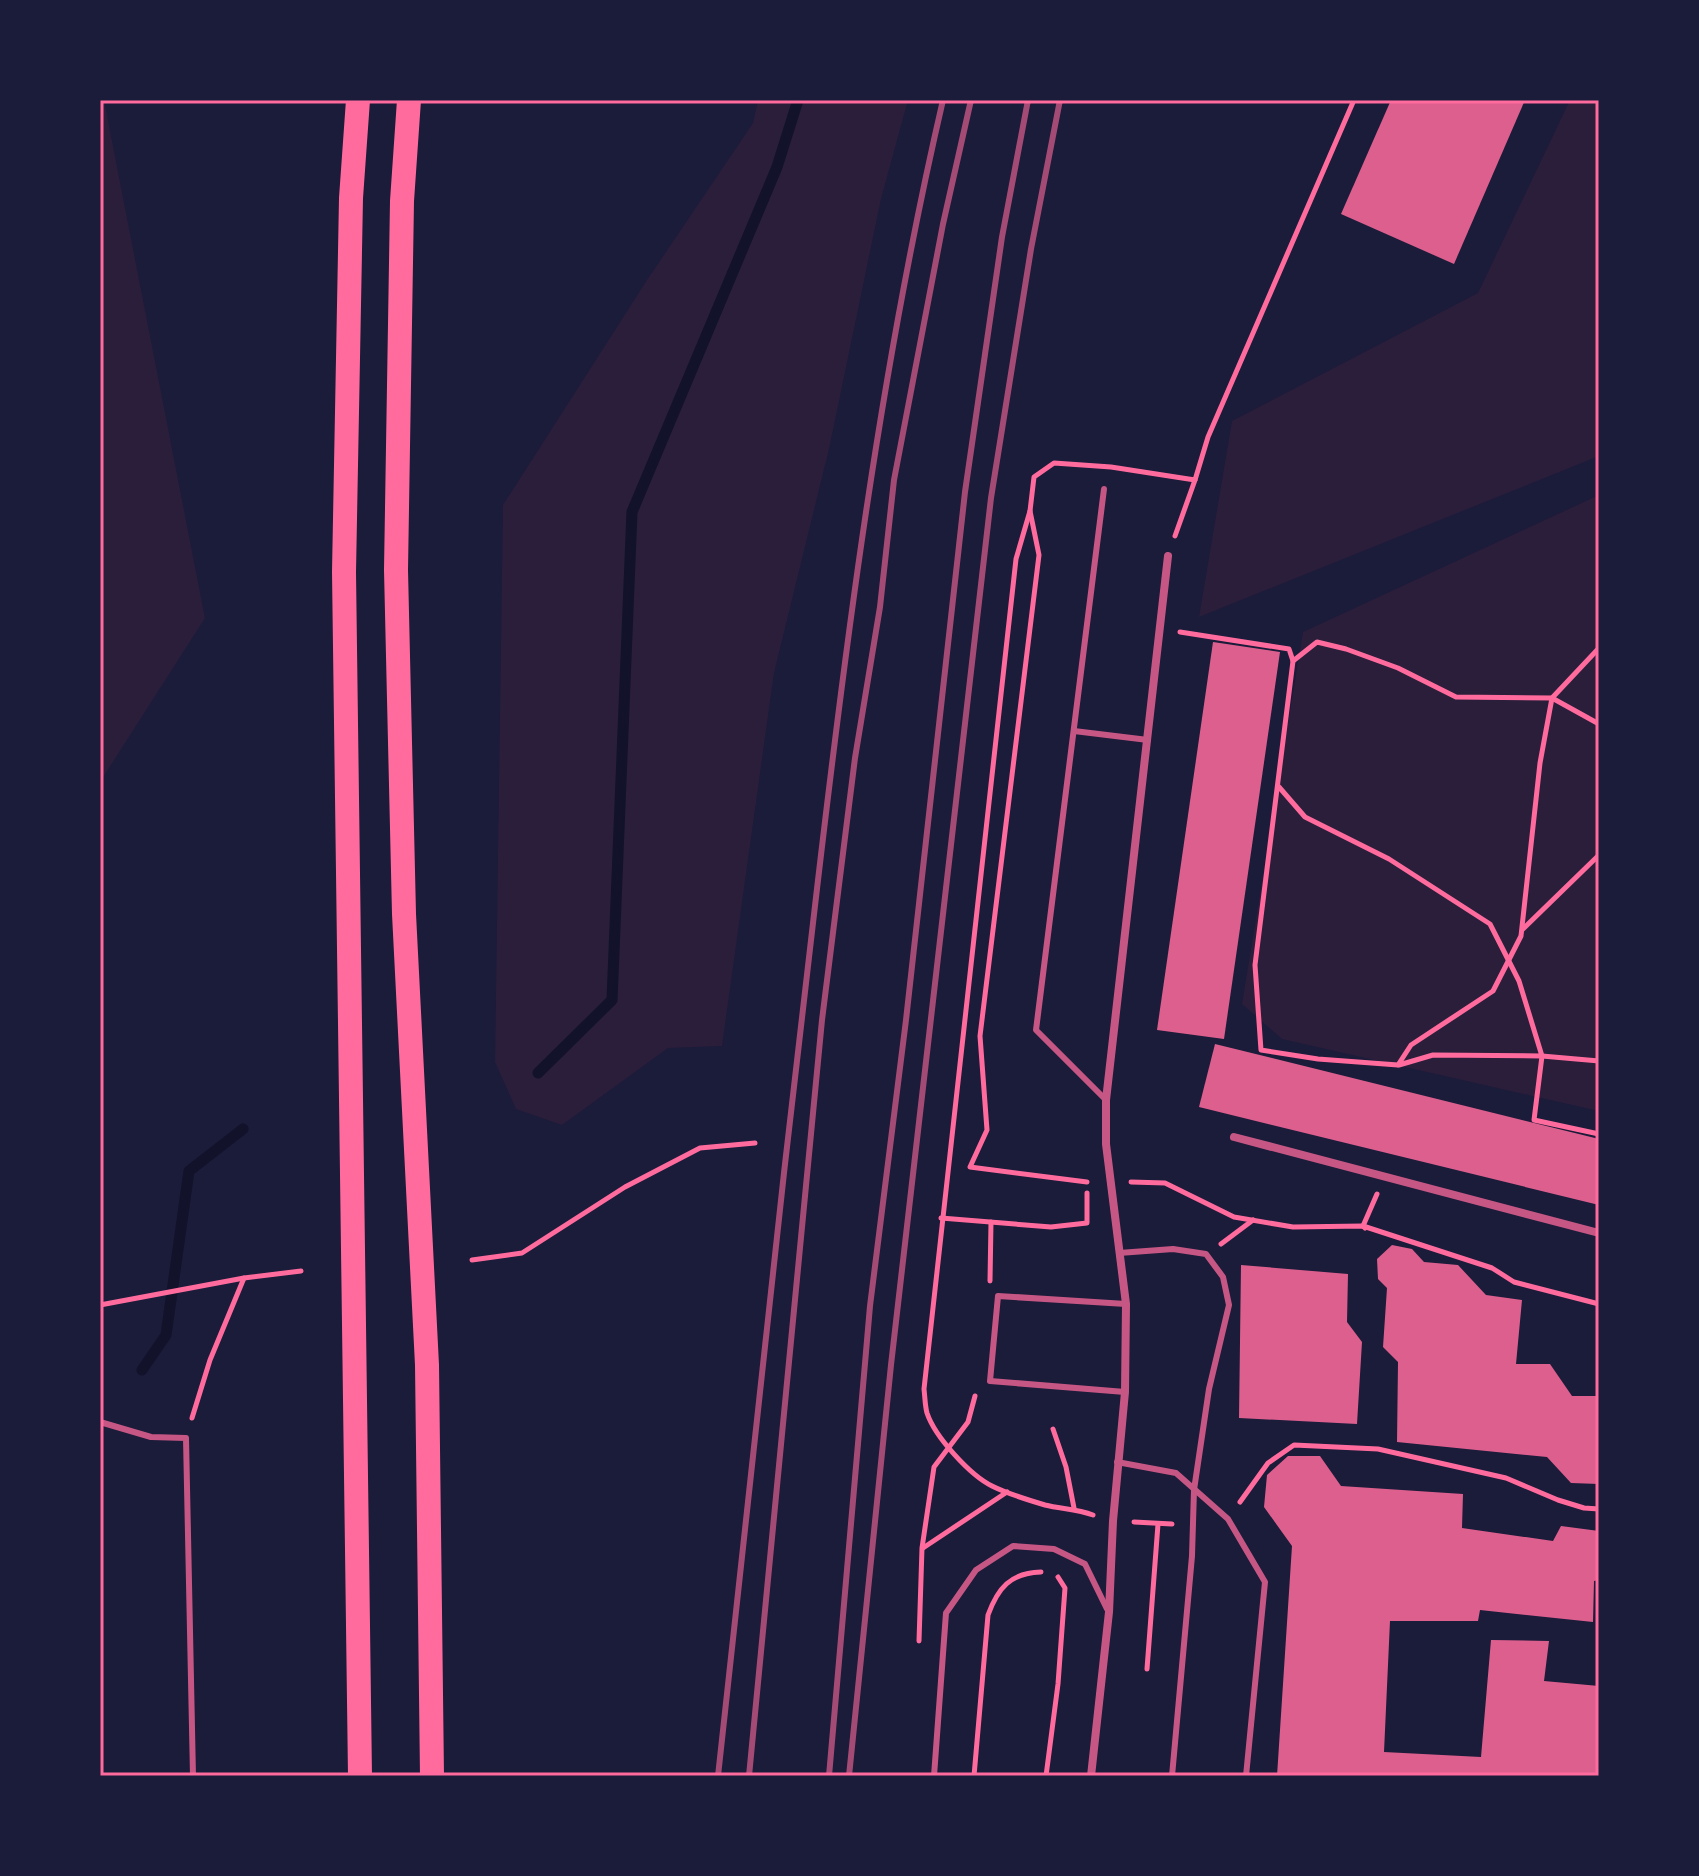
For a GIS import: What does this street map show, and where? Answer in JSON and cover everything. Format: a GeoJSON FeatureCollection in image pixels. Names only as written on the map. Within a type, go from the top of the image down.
{"type":"FeatureCollection","features":[{"type":"Feature","properties":{"kind":"highway"},"geometry":{"type":"LineString","coordinates":[[358,100],[351,198],[344,572],[360,1776]]}},
{"type":"Feature","properties":{"kind":"highway"},"geometry":{"type":"LineString","coordinates":[[409,100],[402,201],[396,570],[405,930],[427,1365],[432,1776]]}},
{"type":"Feature","properties":{"kind":"street"},"geometry":{"type":"LineString","coordinates":[[1091,1776],[1109,1612],[1117,1462],[1125,1392],[1126,1304],[1110,1183],[1106,1100],[1168,556]]}},
{"type":"Feature","properties":{"kind":"street"},"geometry":{"type":"LineString","coordinates":[[1234,1137],[1599,1233]]}},
{"type":"Feature","properties":{"kind":"lane"},"geometry":{"type":"LineString","coordinates":[[1104,489],[1036,1030],[1106,1100]]}},
{"type":"Feature","properties":{"kind":"lane"},"geometry":{"type":"LineString","coordinates":[[1074,731],[1148,740]]}},
{"type":"Feature","properties":{"kind":"lane"},"geometry":{"type":"LineString","coordinates":[[1119,1253],[1173,1249],[1206,1254],[1223,1277],[1229,1305],[1209,1389],[1194,1490],[1192,1556],[1172,1776]]}},
{"type":"Feature","properties":{"kind":"lane"},"geometry":{"type":"LineString","coordinates":[[1125,1392],[990,1381],[998,1296],[1126,1304]]}},
{"type":"Feature","properties":{"kind":"lane"},"geometry":{"type":"LineString","coordinates":[[100,1422],[151,1437],[186,1438],[193,1776]]}},
{"type":"Feature","properties":{"kind":"lane"},"geometry":{"type":"LineString","coordinates":[[1117,1462],[1176,1473],[1228,1519],[1265,1582],[1246,1776]]}},
{"type":"Feature","properties":{"kind":"lane"},"geometry":{"type":"LineString","coordinates":[[934,1776],[946,1613],[976,1570],[1013,1546],[1054,1549],[1085,1564],[1109,1612]]}},
{"type":"Feature","properties":{"kind":"path"},"geometry":{"type":"LineString","coordinates":[[1168,556],[1195,480]]}},
{"type":"Feature","properties":{"kind":"path"},"geometry":{"type":"LineString","coordinates":[[1030,511],[1016,559],[924,1389],[927,1413],[948,1446],[971,1471],[991,1486],[1048,1505],[1074,1508],[1113,1521],[1158,1524],[1147,1669]]}},
{"type":"Feature","properties":{"kind":"path"},"geometry":{"type":"LineString","coordinates":[[1161,630],[1289,649],[1293,661],[1255,965],[1261,1050],[1318,1059],[1398,1065],[1433,1055],[1542,1056],[1599,1061]]}},
{"type":"Feature","properties":{"kind":"path"},"geometry":{"type":"LineString","coordinates":[[1293,661],[1317,642],[1398,668],[1456,697],[1552,698],[1599,724]]}},
{"type":"Feature","properties":{"kind":"path"},"geometry":{"type":"LineString","coordinates":[[1398,1065],[1411,1045],[1493,991],[1508,962],[1522,929],[1540,763],[1552,698],[1599,648]]}},
{"type":"Feature","properties":{"kind":"path"},"geometry":{"type":"LineString","coordinates":[[1278,785],[1305,817],[1389,859],[1490,924],[1519,981],[1542,1056],[1534,1120],[1599,1134]]}},
{"type":"Feature","properties":{"kind":"path"},"geometry":{"type":"LineString","coordinates":[[1522,929],[1599,856]]}},
{"type":"Feature","properties":{"kind":"path"},"geometry":{"type":"LineString","coordinates":[[472,1260],[522,1253],[625,1187],[700,1148],[755,1143]]}},
{"type":"Feature","properties":{"kind":"path"},"geometry":{"type":"LineString","coordinates":[[970,1167],[1087,1182],[1165,1183],[1234,1217],[1293,1227],[1363,1226],[1492,1268],[1514,1282],[1599,1304]]}},
{"type":"Feature","properties":{"kind":"path"},"geometry":{"type":"LineString","coordinates":[[1363,1226],[1385,1178]]}},
{"type":"Feature","properties":{"kind":"path"},"geometry":{"type":"LineString","coordinates":[[941,1218],[1051,1227],[1087,1223],[1087,1182]]}},
{"type":"Feature","properties":{"kind":"path"},"geometry":{"type":"LineString","coordinates":[[1206,1254],[1253,1220]]}},
{"type":"Feature","properties":{"kind":"path"},"geometry":{"type":"LineString","coordinates":[[991,1222],[988,1279],[998,1296]]}},
{"type":"Feature","properties":{"kind":"path"},"geometry":{"type":"LineString","coordinates":[[1363,1226],[1369,1231]]}},
{"type":"Feature","properties":{"kind":"path"},"geometry":{"type":"LineString","coordinates":[[100,1305],[244,1278],[301,1271]]}},
{"type":"Feature","properties":{"kind":"path"},"geometry":{"type":"LineString","coordinates":[[186,1438],[210,1360],[244,1278]]}},
{"type":"Feature","properties":{"kind":"path"},"geometry":{"type":"LineString","coordinates":[[919,1641],[922,1548],[934,1467],[968,1422],[976,1393],[990,1381]]}},
{"type":"Feature","properties":{"kind":"path"},"geometry":{"type":"LineString","coordinates":[[1053,1429],[1066,1467],[1074,1508]]}},
{"type":"Feature","properties":{"kind":"path"},"geometry":{"type":"LineString","coordinates":[[1248,1491],[1268,1463],[1294,1445],[1332,1446],[1378,1449],[1506,1478],[1558,1500],[1599,1509]]}},
{"type":"Feature","properties":{"kind":"path"},"geometry":{"type":"LineString","coordinates":[[922,1548],[1007,1492]]}},
{"type":"Feature","properties":{"kind":"path"},"geometry":{"type":"LineString","coordinates":[[974,1776],[988,1615],[995,1595],[1017,1576],[1051,1573],[1061,1579],[1065,1588],[1058,1684],[1046,1776]]}},
{"type":"Feature","properties":{"kind":"shaded area"},"geometry":{"type":"Polygon","coordinates":[[[100,100],[104,100],[205,618],[100,782],[100,100]]]}},
{"type":"Feature","properties":{"kind":"shaded area"},"geometry":{"type":"Polygon","coordinates":[[[758,100],[908,100],[881,199],[829,449],[774,673],[722,1046],[668,1048],[562,1125],[516,1109],[495,1062],[503,505],[647,280],[753,123],[758,100]]]}},
{"type":"Feature","properties":{"kind":"shaded area"},"geometry":{"type":"Polygon","coordinates":[[[1570,100],[1599,100],[1599,456],[1199,617],[1232,421],[1478,293],[1570,100]]]}},
{"type":"Feature","properties":{"kind":"shaded area"},"geometry":{"type":"Polygon","coordinates":[[[1599,495],[1599,1111],[1282,1039],[1242,1004],[1303,632],[1599,495]]]}},
{"type":"Feature","properties":{"kind":"building"},"geometry":{"type":"Polygon","coordinates":[[[1391,100],[1525,100],[1454,264],[1341,214],[1391,100]]]}},
{"type":"Feature","properties":{"kind":"building"},"geometry":{"type":"Polygon","coordinates":[[[1213,642],[1280,652],[1224,1039],[1157,1030],[1213,642]]]}},
{"type":"Feature","properties":{"kind":"building"},"geometry":{"type":"Polygon","coordinates":[[[1215,1044],[1599,1139],[1599,1205],[1199,1107],[1215,1044]]]}},
{"type":"Feature","properties":{"kind":"building"},"geometry":{"type":"Polygon","coordinates":[[[1392,1245],[1412,1249],[1424,1262],[1458,1265],[1486,1295],[1522,1300],[1516,1364],[1550,1364],[1572,1396],[1599,1396],[1599,1484],[1571,1483],[1547,1457],[1397,1442],[1398,1362],[1383,1347],[1387,1288],[1378,1279],[1377,1259],[1392,1245]]]}},
{"type":"Feature","properties":{"kind":"building"},"geometry":{"type":"Polygon","coordinates":[[[1241,1265],[1348,1274],[1347,1322],[1362,1342],[1357,1424],[1239,1418],[1241,1265]]]}},
{"type":"Feature","properties":{"kind":"building"},"geometry":{"type":"Polygon","coordinates":[[[1288,1456],[1320,1456],[1341,1486],[1463,1494],[1462,1528],[1553,1541],[1561,1526],[1599,1531],[1599,1580],[1594,1581],[1593,1622],[1480,1610],[1478,1621],[1390,1621],[1384,1752],[1481,1757],[1491,1640],[1549,1641],[1544,1681],[1599,1686],[1599,1776],[1277,1776],[1292,1546],[1264,1507],[1267,1475],[1288,1456]]]}},
{"type":"Feature","properties":{"kind":"waterway"},"geometry":{"type":"LineString","coordinates":[[538,1073],[612,1000],[632,512],[777,167],[798,100]]}},
{"type":"Feature","properties":{"kind":"waterway"},"geometry":{"type":"LineString","coordinates":[[142,1370],[166,1335],[189,1171],[243,1129]]}},
{"type":"Feature","properties":{"kind":"railway"},"geometry":{"type":"LineString","coordinates":[[718,1776],[788,1136],[852,613],[901,304],[943,100]]}},
{"type":"Feature","properties":{"kind":"railway"},"geometry":{"type":"LineString","coordinates":[[749,1776],[822,1020],[855,758],[880,607],[894,480],[943,224],[971,100]]}},
{"type":"Feature","properties":{"kind":"railway"},"geometry":{"type":"LineString","coordinates":[[829,1776],[870,1306],[906,1020],[965,492],[1002,237],[1028,100]]}},
{"type":"Feature","properties":{"kind":"railway"},"geometry":{"type":"LineString","coordinates":[[849,1776],[891,1365],[991,498],[1031,249],[1060,100]]}}]}
